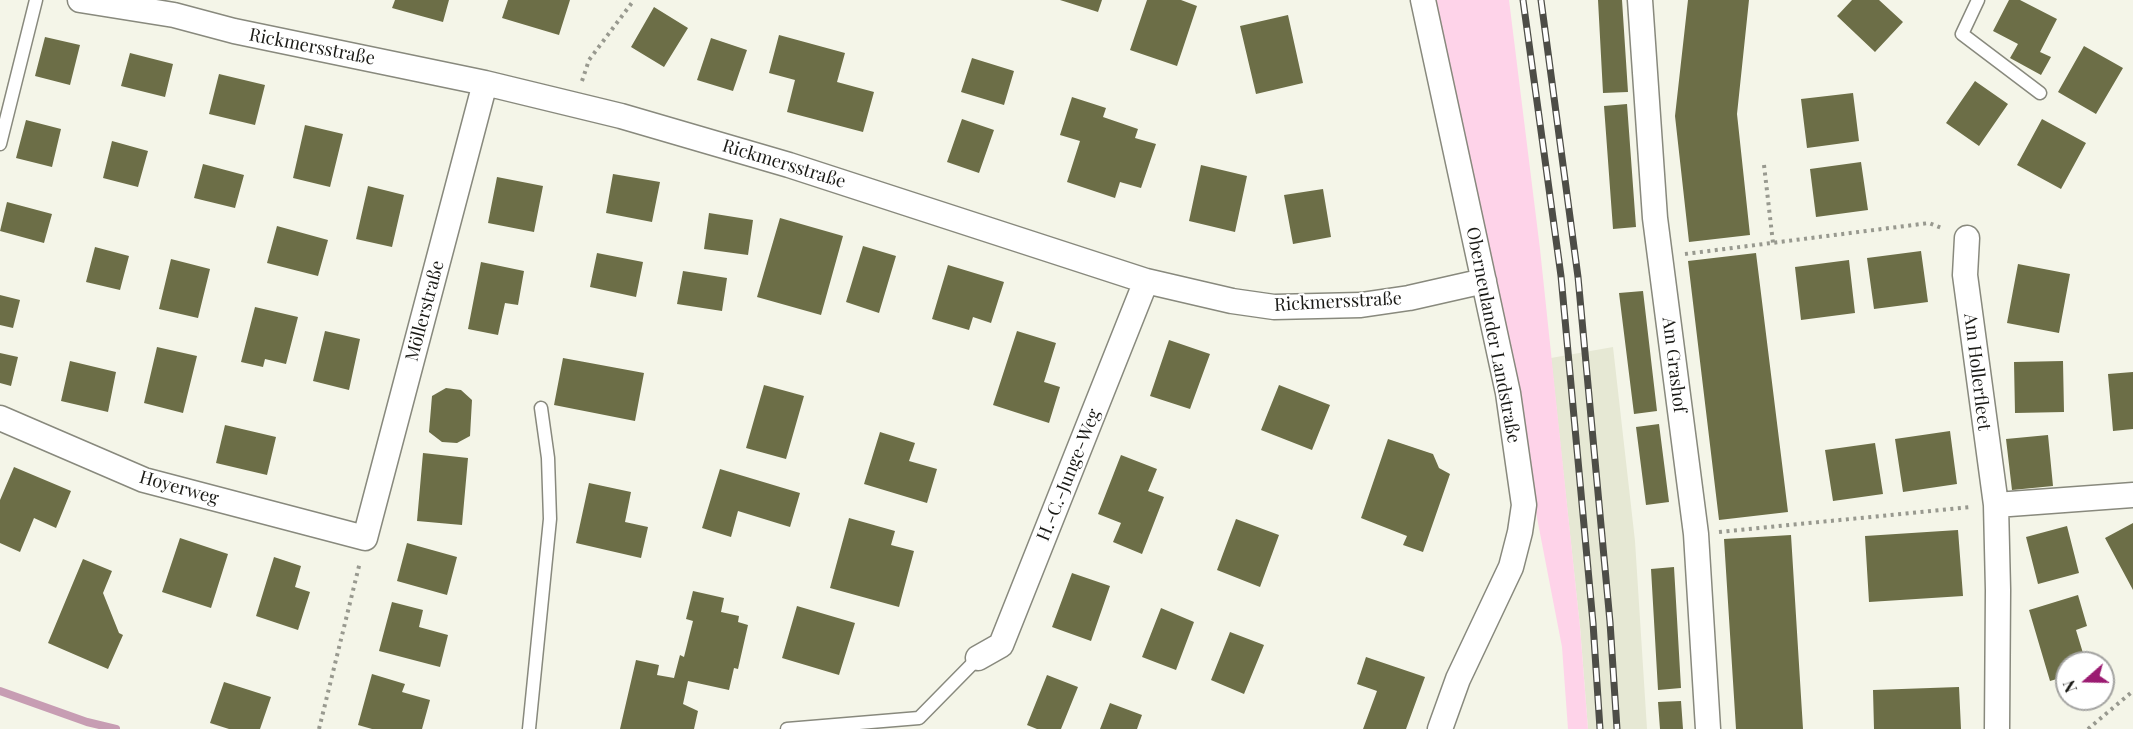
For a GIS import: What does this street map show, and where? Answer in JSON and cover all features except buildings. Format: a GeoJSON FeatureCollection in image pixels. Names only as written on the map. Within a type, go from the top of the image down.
{"type":"FeatureCollection","features":[{"type":"Feature","properties":{"kind":"street","name":"Rickmersstraße"},"geometry":{"type":"LineString","coordinates":[[80,0],[200,10],[234,31],[485,83],[621,116],[789,165],[1146,280],[1232,301],[1274,307],[1361,305],[1409,298],[1484,281]]}},
{"type":"Feature","properties":{"kind":"street","name":"Oberneulander Landstraße"},"geometry":{"type":"LineString","coordinates":[[1423,0],[1509,393],[1524,505],[1511,567],[1458,679],[1440,729]]}},
{"type":"Feature","properties":{"kind":"street","name":"Am Grashof"},"geometry":{"type":"LineString","coordinates":[[1640,0],[1655,218],[1696,534],[1708,729]]}},
{"type":"Feature","properties":{"kind":"street","name":"Möllerstraße"},"geometry":{"type":"LineString","coordinates":[[365,538],[485,83]]}},
{"type":"Feature","properties":{"kind":"street","name":"Am Hollerfleet"},"geometry":{"type":"LineString","coordinates":[[1967,238],[1966,285],[1996,505],[1997,729]]}},
{"type":"Feature","properties":{"kind":"street","name":"H.-C.-Junge-Weg"},"geometry":{"type":"LineString","coordinates":[[978,658],[1001,645],[1146,280]]}},
{"type":"Feature","properties":{"kind":"street","name":"Hoyerweg"},"geometry":{"type":"LineString","coordinates":[[0,418],[144,480],[365,538]]}},
{"type":"Feature","properties":{"kind":"street"},"geometry":{"type":"LineString","coordinates":[[1996,505],[2133,495]]}},
{"type":"Feature","properties":{"kind":"lane"},"geometry":{"type":"LineString","coordinates":[[0,144],[36,0]]}},
{"type":"Feature","properties":{"kind":"lane"},"geometry":{"type":"LineString","coordinates":[[1978,0],[1962,34],[2040,93]]}},
{"type":"Feature","properties":{"kind":"lane"},"geometry":{"type":"LineString","coordinates":[[529,729],[550,519],[548,458],[541,408]]}},
{"type":"Feature","properties":{"kind":"lane"},"geometry":{"type":"LineString","coordinates":[[787,729],[919,718],[978,658]]}},
{"type":"Feature","properties":{"kind":"path"},"geometry":{"type":"LineString","coordinates":[[574,104],[589,60],[634,0]]}},
{"type":"Feature","properties":{"kind":"path"},"geometry":{"type":"LineString","coordinates":[[1764,165],[1773,243]]}},
{"type":"Feature","properties":{"kind":"path"},"geometry":{"type":"LineString","coordinates":[[1660,257],[1929,223],[1967,238]]}},
{"type":"Feature","properties":{"kind":"path"},"geometry":{"type":"LineString","coordinates":[[1696,534],[1996,505]]}},
{"type":"Feature","properties":{"kind":"path"},"geometry":{"type":"LineString","coordinates":[[319,729],[365,538]]}},
{"type":"Feature","properties":{"kind":"path"},"geometry":{"type":"LineString","coordinates":[[2088,729],[2133,691]]}},
{"type":"Feature","properties":{"kind":"shaded area"},"geometry":{"type":"Polygon","coordinates":[[[1431,0],[1509,0],[1540,249],[1580,627],[1588,729],[1568,729],[1562,647],[1491,280],[1431,0]]]}},
{"type":"Feature","properties":{"kind":"shaded area"},"geometry":{"type":"Polygon","coordinates":[[[1613,347],[1635,541],[1647,729],[1588,729],[1580,627],[1551,358],[1613,347]]]}},
{"type":"Feature","properties":{"kind":"waterway"},"geometry":{"type":"LineString","coordinates":[[0,691],[87,722],[116,729]]}},
{"type":"Feature","properties":{"kind":"railway"},"geometry":{"type":"LineString","coordinates":[[1523,0],[1561,276],[1593,623],[1600,729]]}},
{"type":"Feature","properties":{"kind":"railway"},"geometry":{"type":"LineString","coordinates":[[1541,0],[1578,277],[1610,622],[1617,729]]}}]}
